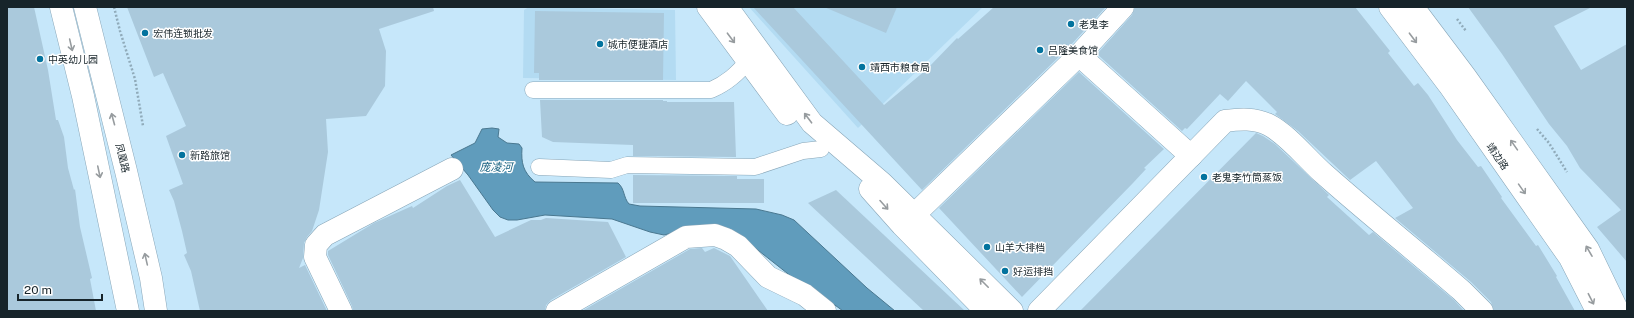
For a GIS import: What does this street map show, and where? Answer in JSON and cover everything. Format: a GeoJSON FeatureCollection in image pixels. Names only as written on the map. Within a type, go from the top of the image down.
{"type":"FeatureCollection","features":[{"type":"Feature","properties":{"kind":"street"},"geometry":{"type":"LineString","coordinates":[[61,7],[88,118],[128,311]]}},
{"type":"Feature","properties":{"kind":"street","name":"凤凰路"},"geometry":{"type":"LineString","coordinates":[[85,7],[126,170],[156,311]]}},
{"type":"Feature","properties":{"kind":"street"},"geometry":{"type":"LineString","coordinates":[[708,7],[799,130],[871,190],[902,225],[986,311]]}},
{"type":"Feature","properties":{"kind":"street"},"geometry":{"type":"LineString","coordinates":[[727,7],[812,123],[882,183],[915,214],[1012,311]]}},
{"type":"Feature","properties":{"kind":"street"},"geometry":{"type":"LineString","coordinates":[[915,214],[1079,55],[1123,7]]}},
{"type":"Feature","properties":{"kind":"street","name":"靖边路"},"geometry":{"type":"LineString","coordinates":[[1390,7],[1449,85],[1570,258],[1597,311]]}},
{"type":"Feature","properties":{"kind":"street","name":"靖边路"},"geometry":{"type":"LineString","coordinates":[[1413,7],[1465,76],[1588,249],[1618,311]]}},
{"type":"Feature","properties":{"kind":"street"},"geometry":{"type":"LineString","coordinates":[[1079,55],[1191,156]]}},
{"type":"Feature","properties":{"kind":"street"},"geometry":{"type":"LineString","coordinates":[[1039,311],[1225,121],[1242,118],[1270,125],[1283,135],[1323,173],[1462,291],[1482,311]]}},
{"type":"Feature","properties":{"kind":"street"},"geometry":{"type":"LineString","coordinates":[[341,311],[315,257],[316,245],[325,235],[452,169]]}},
{"type":"Feature","properties":{"kind":"street"},"geometry":{"type":"LineString","coordinates":[[556,311],[686,237],[700,235],[715,235],[738,246],[768,277],[805,295],[825,311]]}},
{"type":"Feature","properties":{"kind":"lane"},"geometry":{"type":"LineString","coordinates":[[533,90],[711,90],[723,85],[736,76],[748,61]]}},
{"type":"Feature","properties":{"kind":"lane"},"geometry":{"type":"LineString","coordinates":[[539,167],[611,170],[627,165],[755,167],[803,151],[821,149]]}},
{"type":"Feature","properties":{"kind":"shaded area","name":"城市便捷酒店"},"geometry":{"type":"Polygon","coordinates":[[[529,7],[675,10],[676,80],[523,78],[524,10],[529,7]]]}},
{"type":"Feature","properties":{"kind":"shaded area","name":"靖西市粮食局"},"geometry":{"type":"Polygon","coordinates":[[[749,7],[983,7],[858,128],[749,7]]]}},
{"type":"Feature","properties":{"kind":"water","name":"庞凌河"},"geometry":{"type":"Polygon","coordinates":[[[482,129],[499,129],[498,137],[507,143],[519,144],[522,148],[522,158],[525,171],[535,182],[618,183],[622,188],[629,204],[640,206],[756,209],[782,215],[794,220],[867,288],[895,311],[843,311],[820,294],[792,277],[740,236],[676,232],[664,235],[650,232],[612,219],[545,215],[517,220],[508,220],[500,217],[451,155],[475,143],[482,129]]]}},
{"type":"Feature","properties":{"kind":"building"},"geometry":{"type":"Polygon","coordinates":[[[7,7],[34,7],[48,70],[56,120],[58,120],[64,137],[68,168],[74,190],[75,189],[80,227],[92,278],[90,279],[96,311],[7,311],[7,7]]]}},
{"type":"Feature","properties":{"kind":"building"},"geometry":{"type":"Polygon","coordinates":[[[127,7],[433,7],[434,11],[379,29],[386,51],[385,86],[366,116],[326,119],[328,152],[319,210],[312,231],[304,243],[303,258],[299,268],[305,265],[327,311],[200,311],[191,271],[184,255],[187,253],[182,231],[174,201],[169,190],[183,184],[166,136],[186,126],[163,73],[154,77],[127,7]]]}},
{"type":"Feature","properties":{"kind":"building"},"geometry":{"type":"Polygon","coordinates":[[[753,7],[793,7],[884,105],[926,70],[957,38],[958,39],[994,7],[1106,7],[1070,46],[922,190],[753,7]]]}},
{"type":"Feature","properties":{"kind":"building"},"geometry":{"type":"Polygon","coordinates":[[[824,7],[897,7],[886,33],[824,7]]]}},
{"type":"Feature","properties":{"kind":"building"},"geometry":{"type":"Polygon","coordinates":[[[1135,7],[1355,7],[1390,51],[1388,53],[1414,86],[1418,83],[1428,95],[1457,140],[1478,167],[1481,166],[1502,197],[1501,198],[1536,246],[1538,245],[1557,276],[1556,277],[1575,311],[1494,311],[1491,302],[1471,282],[1395,218],[1413,208],[1376,161],[1350,180],[1298,131],[1275,114],[1277,112],[1246,81],[1228,101],[1220,94],[1187,129],[1185,128],[1182,131],[1097,54],[1132,15],[1135,7]]]}},
{"type":"Feature","properties":{"kind":"building"},"geometry":{"type":"Polygon","coordinates":[[[1468,7],[1592,7],[1554,26],[1581,70],[1627,44],[1627,262],[1597,227],[1621,210],[1580,168],[1567,146],[1549,124],[1502,54],[1468,7]]]}},
{"type":"Feature","properties":{"kind":"building","name":"城市便捷酒店"},"geometry":{"type":"Polygon","coordinates":[[[535,11],[664,13],[663,80],[539,80],[539,73],[534,73],[535,11]]]}},
{"type":"Feature","properties":{"kind":"building"},"geometry":{"type":"Polygon","coordinates":[[[1079,72],[1164,149],[1144,168],[1146,169],[1133,183],[1022,297],[939,208],[1079,72]]]}},
{"type":"Feature","properties":{"kind":"building"},"geometry":{"type":"Polygon","coordinates":[[[540,100],[663,100],[667,102],[734,102],[736,157],[633,156],[633,145],[553,142],[542,137],[540,100]]]}},
{"type":"Feature","properties":{"kind":"building"},"geometry":{"type":"Polygon","coordinates":[[[1256,133],[1275,144],[1329,195],[1327,197],[1369,235],[1373,232],[1454,300],[1464,311],[1080,311],[1256,133]]]}},
{"type":"Feature","properties":{"kind":"building"},"geometry":{"type":"Polygon","coordinates":[[[633,175],[737,176],[737,179],[764,179],[764,203],[633,203],[633,175]]]}},
{"type":"Feature","properties":{"kind":"building"},"geometry":{"type":"Polygon","coordinates":[[[460,180],[495,237],[531,220],[541,220],[546,218],[608,222],[626,257],[551,300],[546,305],[545,311],[353,311],[328,255],[328,251],[374,223],[412,206],[413,208],[447,186],[460,180]]]}},
{"type":"Feature","properties":{"kind":"building"},"geometry":{"type":"Polygon","coordinates":[[[836,190],[965,311],[924,311],[808,203],[836,190]]]}},
{"type":"Feature","properties":{"kind":"building"},"geometry":{"type":"Polygon","coordinates":[[[702,248],[705,252],[714,248],[730,256],[768,311],[582,311],[690,249],[702,248]]]}},
{"type":"Feature","properties":{"kind":"place","name":"老鬼李"},"geometry":{"type":"Point","coordinates":[1071,24]}},
{"type":"Feature","properties":{"kind":"place","name":"宏伟连锁批发"},"geometry":{"type":"Point","coordinates":[145,33]}},
{"type":"Feature","properties":{"kind":"place","name":"城市便捷酒店"},"geometry":{"type":"Point","coordinates":[600,44]}},
{"type":"Feature","properties":{"kind":"place","name":"吕隆美食馆"},"geometry":{"type":"Point","coordinates":[1040,50]}},
{"type":"Feature","properties":{"kind":"place","name":"中英幼儿园"},"geometry":{"type":"Point","coordinates":[40,59]}},
{"type":"Feature","properties":{"kind":"place","name":"靖西市粮食局"},"geometry":{"type":"Point","coordinates":[862,67]}},
{"type":"Feature","properties":{"kind":"place","name":"新路旅馆"},"geometry":{"type":"Point","coordinates":[182,155]}},
{"type":"Feature","properties":{"kind":"place","name":"老鬼李竹筒蒸饭"},"geometry":{"type":"Point","coordinates":[1204,177]}},
{"type":"Feature","properties":{"kind":"place","name":"山羊大排档"},"geometry":{"type":"Point","coordinates":[987,247]}},
{"type":"Feature","properties":{"kind":"place","name":"好运排挡"},"geometry":{"type":"Point","coordinates":[1005,271]}}]}
